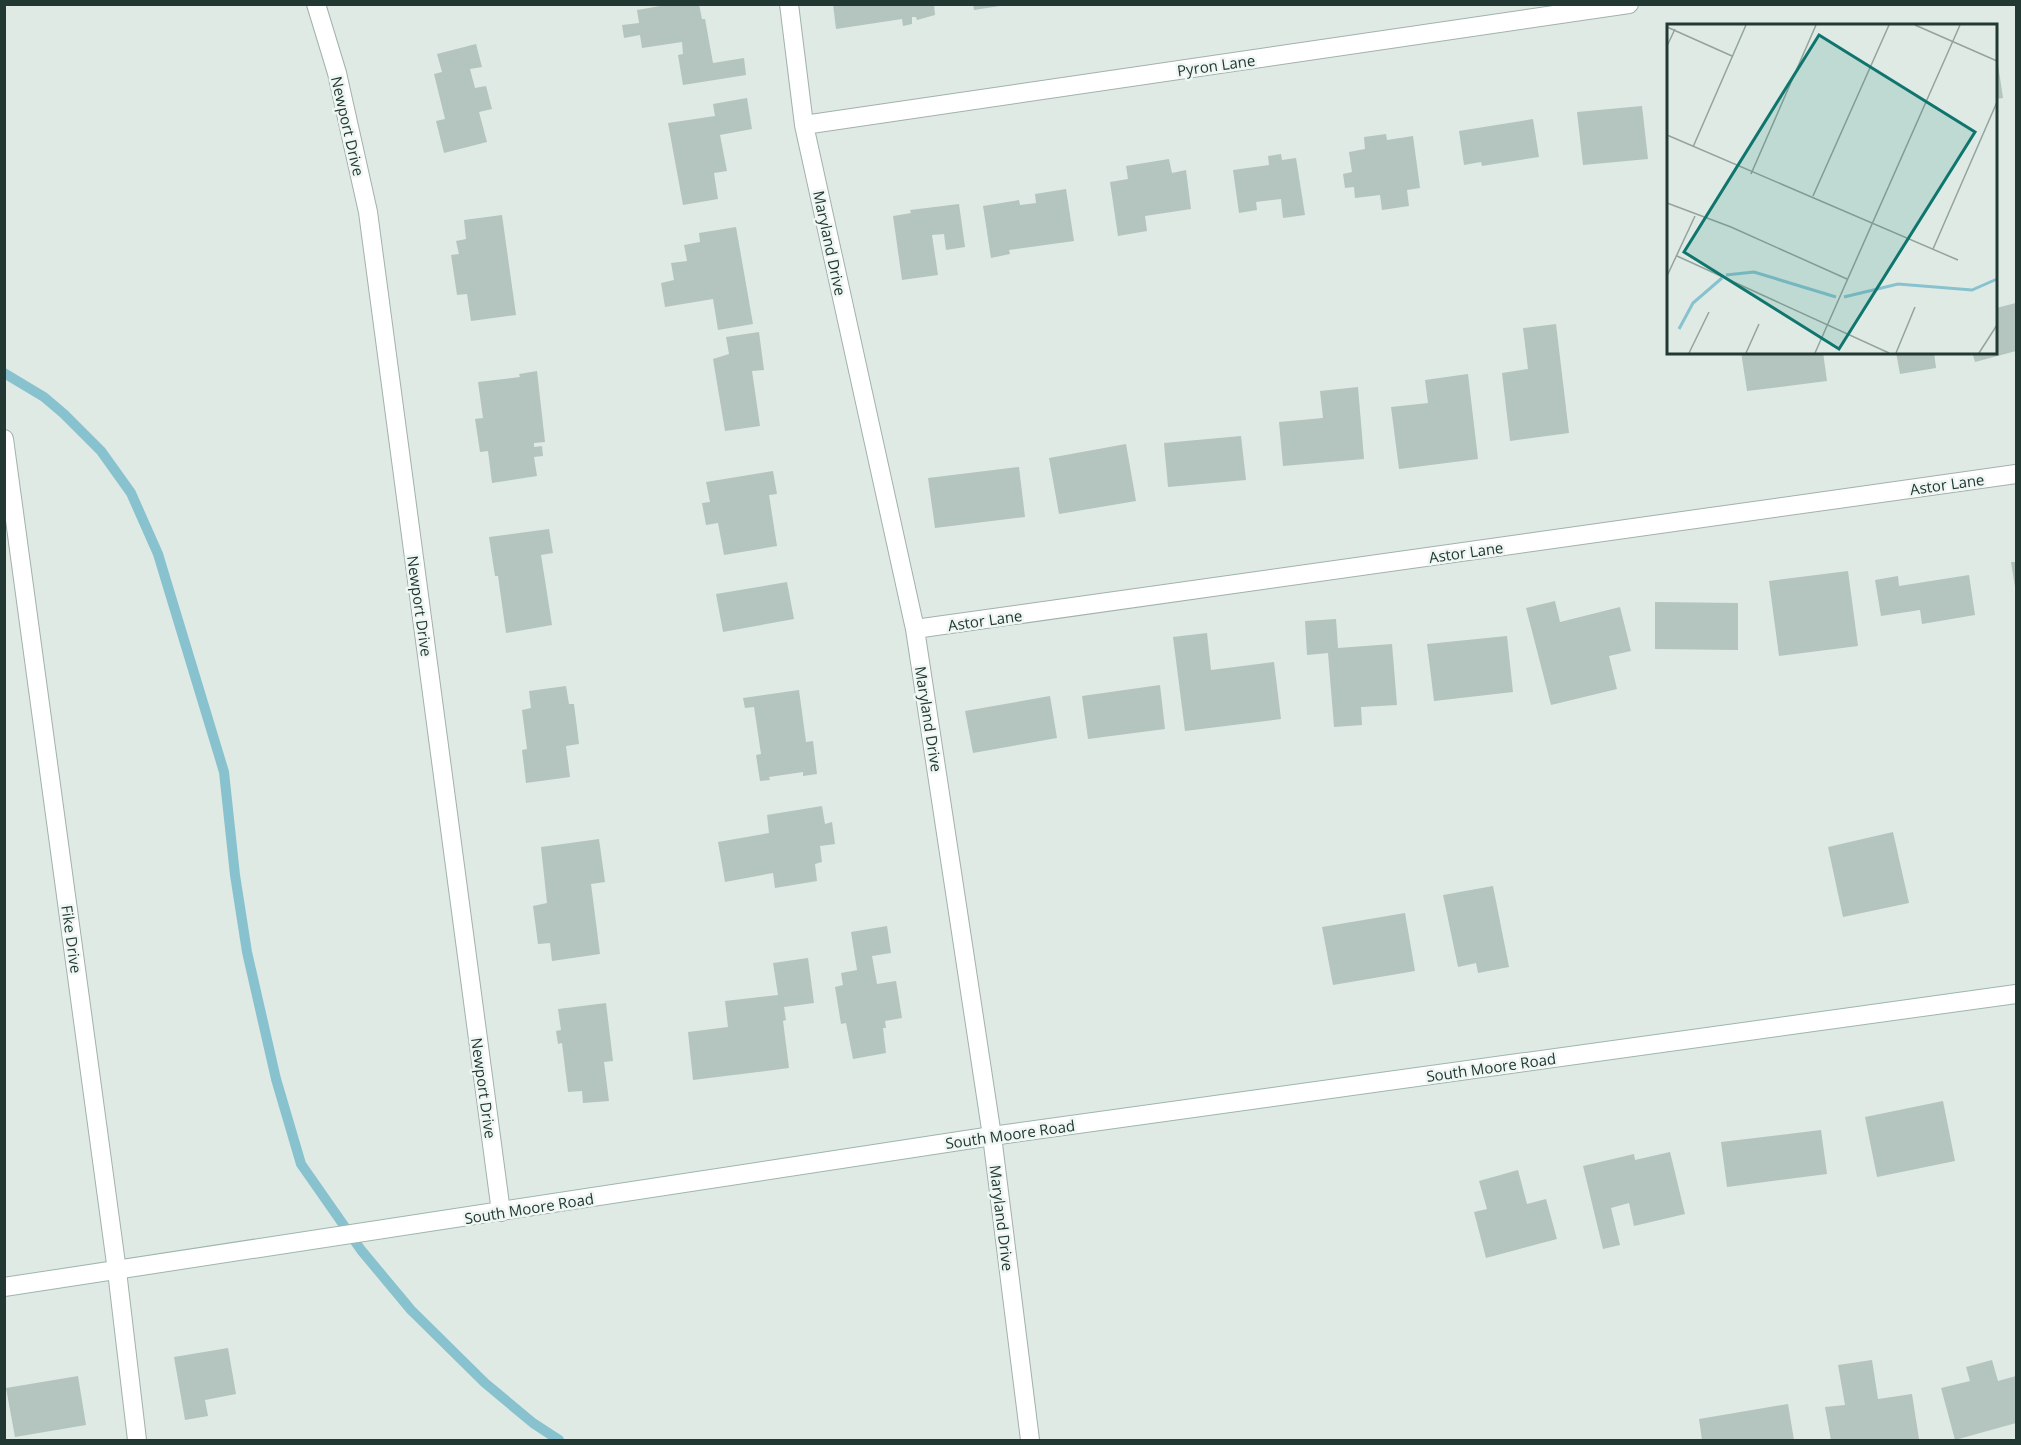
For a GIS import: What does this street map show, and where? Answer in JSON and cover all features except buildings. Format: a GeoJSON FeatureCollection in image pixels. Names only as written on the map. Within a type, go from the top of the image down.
{"type":"FeatureCollection","features":[{"type":"Feature","properties":{"kind":"street","name":"Newport Drive"},"geometry":{"type":"LineString","coordinates":[[316,4],[337,73],[368,212],[501,1212]]}},
{"type":"Feature","properties":{"kind":"street","name":"Maryland Drive"},"geometry":{"type":"LineString","coordinates":[[789,4],[804,125],[915,629],[992,1136],[1030,1440]]}},
{"type":"Feature","properties":{"kind":"street","name":"Pyron Lane"},"geometry":{"type":"LineString","coordinates":[[804,125],[1629,4]]}},
{"type":"Feature","properties":{"kind":"street","name":"Fike Drive"},"geometry":{"type":"LineString","coordinates":[[4,439],[117,1271],[136,1440]]}},
{"type":"Feature","properties":{"kind":"street","name":"Astor Lane"},"geometry":{"type":"LineString","coordinates":[[915,629],[2016,474]]}},
{"type":"Feature","properties":{"kind":"street","name":"South Moore Road"},"geometry":{"type":"LineString","coordinates":[[4,1287],[992,1136],[2016,994]]}},
{"type":"Feature","properties":{"kind":"waterway"},"geometry":{"type":"LineString","coordinates":[[4,373],[44,397],[101,451],[131,493],[158,554],[224,772],[235,875],[247,952],[276,1079],[301,1164],[361,1250],[411,1310],[485,1383],[533,1423],[559,1440]]}}]}
